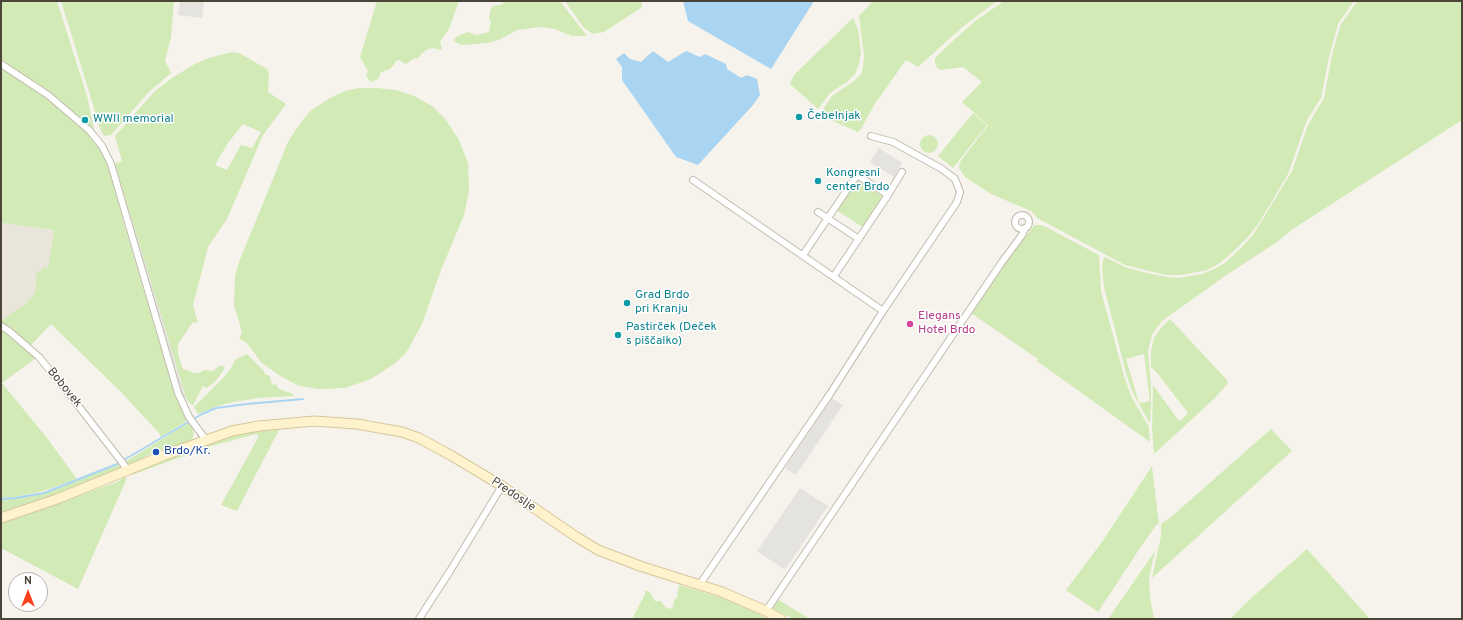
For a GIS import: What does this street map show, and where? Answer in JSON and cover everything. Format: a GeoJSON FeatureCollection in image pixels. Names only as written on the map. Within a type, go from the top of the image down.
{"type":"FeatureCollection","features":[{"type":"Feature","properties":{"kind":"street"},"geometry":{"type":"LineString","coordinates":[[1,64],[48,95],[89,130],[102,146],[111,164],[128,228],[178,392],[189,417],[206,440]]}},
{"type":"Feature","properties":{"kind":"street"},"geometry":{"type":"LineString","coordinates":[[700,584],[830,394],[883,311],[957,202],[960,192],[955,179],[942,169],[893,142],[871,136]]}},
{"type":"Feature","properties":{"kind":"street"},"geometry":{"type":"LineString","coordinates":[[834,276],[902,172]]}},
{"type":"Feature","properties":{"kind":"street"},"geometry":{"type":"LineString","coordinates":[[803,255],[857,175],[888,195]]}},
{"type":"Feature","properties":{"kind":"street"},"geometry":{"type":"LineString","coordinates":[[693,180],[883,311]]}},
{"type":"Feature","properties":{"kind":"street"},"geometry":{"type":"LineString","coordinates":[[818,212],[859,239]]}},
{"type":"Feature","properties":{"kind":"street"},"geometry":{"type":"LineString","coordinates":[[766,611],[1029,224],[1028,218],[1023,215],[1020,215],[1016,220],[1018,227],[1015,244]]}},
{"type":"Feature","properties":{"kind":"street"},"geometry":{"type":"LineString","coordinates":[[1018,227],[1025,228]]}},
{"type":"Feature","properties":{"kind":"street","name":"Bobovek"},"geometry":{"type":"LineString","coordinates":[[1,326],[39,357],[125,467]]}},
{"type":"Feature","properties":{"kind":"street","name":"Predoslje"},"geometry":{"type":"LineString","coordinates":[[1,518],[80,490],[125,467],[232,431],[251,427],[307,422],[339,422],[374,426],[402,432],[419,438],[452,456],[502,486],[564,529],[598,550],[640,566],[700,584],[766,611],[781,619]]}},
{"type":"Feature","properties":{"kind":"street"},"geometry":{"type":"LineString","coordinates":[[419,619],[502,486]]}},
{"type":"Feature","properties":{"kind":"shaded area"},"geometry":{"type":"Polygon","coordinates":[[[180,1],[204,2],[202,18],[178,15],[180,1]]]}},
{"type":"Feature","properties":{"kind":"shaded area"},"geometry":{"type":"Polygon","coordinates":[[[879,148],[902,163],[894,177],[870,162],[879,148]]]}},
{"type":"Feature","properties":{"kind":"shaded area"},"geometry":{"type":"Polygon","coordinates":[[[112,164],[115,164],[186,398],[183,399],[112,164]]]}},
{"type":"Feature","properties":{"kind":"shaded area"},"geometry":{"type":"Polygon","coordinates":[[[2,223],[54,230],[48,268],[42,270],[36,277],[37,285],[33,296],[25,304],[1,321],[2,223]]]}},
{"type":"Feature","properties":{"kind":"shaded area"},"geometry":{"type":"Polygon","coordinates":[[[832,398],[843,405],[796,475],[785,468],[832,398]]]}},
{"type":"Feature","properties":{"kind":"shaded area"},"geometry":{"type":"Polygon","coordinates":[[[800,488],[828,506],[785,570],[757,551],[800,488]]]}},
{"type":"Feature","properties":{"kind":"green space"},"geometry":{"type":"Polygon","coordinates":[[[1,1],[57,1],[87,96],[94,130],[51,94],[1,61],[1,1]]]}},
{"type":"Feature","properties":{"kind":"green space"},"geometry":{"type":"Polygon","coordinates":[[[61,1],[174,1],[171,37],[165,61],[171,73],[148,93],[111,135],[104,136],[100,129],[61,1]]]}},
{"type":"Feature","properties":{"kind":"green space"},"geometry":{"type":"Polygon","coordinates":[[[377,1],[459,1],[449,29],[440,42],[442,49],[428,49],[418,58],[413,59],[406,64],[399,60],[396,61],[388,70],[381,72],[378,79],[371,82],[366,76],[368,71],[360,57],[377,1]]]}},
{"type":"Feature","properties":{"kind":"green space"},"geometry":{"type":"Polygon","coordinates":[[[503,1],[560,1],[587,36],[572,36],[555,29],[541,27],[517,30],[499,40],[487,43],[461,45],[455,42],[454,40],[456,37],[467,32],[477,35],[489,32],[491,8],[493,6],[503,4],[503,1]]]}},
{"type":"Feature","properties":{"kind":"green space"},"geometry":{"type":"Polygon","coordinates":[[[565,1],[641,1],[642,7],[604,32],[593,34],[584,28],[565,1]]]}},
{"type":"Feature","properties":{"kind":"green space"},"geometry":{"type":"Polygon","coordinates":[[[873,1],[997,1],[966,24],[918,67],[906,60],[874,105],[858,132],[826,118],[823,114],[823,109],[832,96],[854,81],[861,74],[864,55],[859,16],[873,1]]]}},
{"type":"Feature","properties":{"kind":"green space"},"geometry":{"type":"Polygon","coordinates":[[[1004,1],[1354,1],[1338,24],[1329,57],[1321,98],[1307,120],[1288,174],[1260,221],[1250,235],[1220,263],[1207,270],[1182,275],[1166,275],[1125,265],[1037,218],[1031,211],[991,194],[965,177],[959,168],[960,162],[988,125],[962,102],[982,82],[963,67],[941,70],[937,68],[935,58],[975,21],[1004,1]]]}},
{"type":"Feature","properties":{"kind":"green space"},"geometry":{"type":"Polygon","coordinates":[[[1357,1],[1462,1],[1462,120],[1293,229],[1277,242],[1225,276],[1162,321],[1152,335],[1148,351],[1151,386],[1149,422],[1132,391],[1126,373],[1104,287],[1102,267],[1103,260],[1105,257],[1125,267],[1166,277],[1179,278],[1202,274],[1214,269],[1225,263],[1243,246],[1253,235],[1292,171],[1308,125],[1324,98],[1333,50],[1341,24],[1357,1]],[[1144,354],[1126,359],[1139,403],[1150,401],[1144,354]]]}},
{"type":"Feature","properties":{"kind":"green space"},"geometry":{"type":"Polygon","coordinates":[[[853,18],[858,29],[861,53],[859,64],[855,74],[848,81],[830,93],[818,109],[790,84],[794,75],[853,18]]]}},
{"type":"Feature","properties":{"kind":"green space"},"geometry":{"type":"Polygon","coordinates":[[[232,52],[239,53],[267,69],[269,75],[268,92],[286,104],[263,135],[227,219],[208,247],[193,305],[198,323],[193,322],[178,344],[178,352],[183,369],[199,373],[204,370],[213,371],[219,366],[223,366],[225,368],[215,382],[206,388],[203,386],[193,405],[188,402],[186,398],[115,164],[122,161],[115,136],[155,91],[172,78],[195,64],[209,58],[232,52]],[[243,124],[228,143],[215,165],[227,170],[241,145],[252,148],[261,132],[243,124]]]}},
{"type":"Feature","properties":{"kind":"green space"},"geometry":{"type":"Polygon","coordinates":[[[1,66],[46,96],[89,133],[103,154],[110,173],[173,388],[179,405],[188,420],[161,437],[122,393],[51,324],[30,346],[1,324],[1,321],[25,304],[33,296],[36,290],[36,274],[42,270],[43,267],[48,268],[54,230],[2,223],[1,230],[1,66]]]}},
{"type":"Feature","properties":{"kind":"green space"},"geometry":{"type":"Polygon","coordinates":[[[359,88],[396,90],[414,96],[432,106],[446,120],[459,140],[468,163],[469,191],[464,215],[441,270],[422,324],[406,353],[394,364],[371,379],[345,388],[320,389],[299,386],[280,376],[261,362],[246,342],[239,339],[242,332],[234,305],[235,277],[239,262],[288,142],[297,128],[310,111],[330,98],[345,91],[359,88]]]}},
{"type":"Feature","properties":{"kind":"green space"},"geometry":{"type":"Polygon","coordinates":[[[973,113],[987,125],[953,168],[938,156],[973,113]]]}},
{"type":"Feature","properties":{"kind":"green space"},"geometry":{"type":"Polygon","coordinates":[[[929,135],[935,138],[938,144],[935,150],[929,153],[923,150],[920,144],[923,138],[929,135]]]}},
{"type":"Feature","properties":{"kind":"green space"},"geometry":{"type":"Polygon","coordinates":[[[855,180],[882,197],[863,226],[836,210],[855,180]]]}},
{"type":"Feature","properties":{"kind":"green space"},"geometry":{"type":"Polygon","coordinates":[[[1035,225],[1046,227],[1099,255],[1101,291],[1124,376],[1131,396],[1149,427],[1150,442],[1037,361],[1038,359],[971,313],[1013,252],[1035,225]]]}},
{"type":"Feature","properties":{"kind":"green space"},"geometry":{"type":"Polygon","coordinates":[[[1170,319],[1227,380],[1228,383],[1216,397],[1154,454],[1152,429],[1153,385],[1179,421],[1188,413],[1151,367],[1151,351],[1154,338],[1170,319]]]}},
{"type":"Feature","properties":{"kind":"green space"},"geometry":{"type":"Polygon","coordinates":[[[1,328],[9,333],[36,358],[2,383],[47,438],[77,479],[43,491],[15,497],[1,498],[1,328]]]}},
{"type":"Feature","properties":{"kind":"green space"},"geometry":{"type":"Polygon","coordinates":[[[247,354],[264,371],[265,374],[270,376],[273,385],[276,384],[279,389],[293,394],[294,396],[259,398],[233,402],[198,414],[194,407],[223,378],[235,360],[247,354]]]}},
{"type":"Feature","properties":{"kind":"green space"},"geometry":{"type":"Polygon","coordinates":[[[190,422],[194,433],[192,440],[170,448],[156,451],[131,465],[125,462],[190,422]]]}},
{"type":"Feature","properties":{"kind":"green space"},"geometry":{"type":"Polygon","coordinates":[[[280,428],[237,511],[221,505],[259,436],[256,434],[208,447],[132,475],[134,472],[186,450],[235,435],[280,428]]]}},
{"type":"Feature","properties":{"kind":"green space"},"geometry":{"type":"Polygon","coordinates":[[[1271,429],[1292,451],[1152,578],[1161,536],[1161,524],[1171,517],[1271,429]]]}},
{"type":"Feature","properties":{"kind":"green space"},"geometry":{"type":"Polygon","coordinates":[[[120,464],[120,469],[72,489],[1,514],[1,500],[43,494],[120,464]]]}},
{"type":"Feature","properties":{"kind":"green space"},"geometry":{"type":"Polygon","coordinates":[[[1152,466],[1159,525],[1157,524],[1140,548],[1098,612],[1066,590],[1102,542],[1152,466]]]}},
{"type":"Feature","properties":{"kind":"green space"},"geometry":{"type":"Polygon","coordinates":[[[125,477],[127,478],[78,589],[1,548],[1,521],[26,515],[117,482],[125,477]]]}},
{"type":"Feature","properties":{"kind":"green space"},"geometry":{"type":"Polygon","coordinates":[[[1307,549],[1370,619],[1230,619],[1250,599],[1307,549]]]}},
{"type":"Feature","properties":{"kind":"green space"},"geometry":{"type":"Polygon","coordinates":[[[1155,551],[1149,578],[1150,597],[1154,619],[1108,619],[1155,551]]]}},
{"type":"Feature","properties":{"kind":"green space"},"geometry":{"type":"Polygon","coordinates":[[[679,585],[728,600],[770,619],[632,619],[645,594],[645,590],[650,592],[655,601],[661,601],[665,607],[670,609],[673,607],[674,600],[677,598],[679,585]]]}},
{"type":"Feature","properties":{"kind":"green space"},"geometry":{"type":"Polygon","coordinates":[[[777,599],[810,619],[794,619],[772,608],[777,599]]]}},
{"type":"Feature","properties":{"kind":"water"},"geometry":{"type":"Polygon","coordinates":[[[683,1],[814,1],[771,69],[688,21],[683,1]]]}},
{"type":"Feature","properties":{"kind":"water"},"geometry":{"type":"Polygon","coordinates":[[[653,51],[668,62],[686,51],[700,57],[705,54],[726,64],[727,69],[741,78],[747,75],[757,79],[760,95],[753,105],[698,165],[676,157],[622,80],[622,67],[616,59],[624,53],[630,59],[641,62],[653,51]]]}},
{"type":"Feature","properties":{"kind":"waterway"},"geometry":{"type":"LineString","coordinates":[[1,499],[44,493],[117,464],[202,414],[216,408],[303,399]]}},
{"type":"Feature","properties":{"kind":"place","name":"Čebelnjak"},"geometry":{"type":"Point","coordinates":[799,117]}},
{"type":"Feature","properties":{"kind":"place","name":"WWII memorial"},"geometry":{"type":"Point","coordinates":[85,120]}},
{"type":"Feature","properties":{"kind":"place","name":"Kongresni center Brdo"},"geometry":{"type":"Point","coordinates":[818,181]}},
{"type":"Feature","properties":{"kind":"place","name":"Grad Brdo pri Kranju"},"geometry":{"type":"Point","coordinates":[627,303]}},
{"type":"Feature","properties":{"kind":"place","name":"Elegans Hotel Brdo"},"geometry":{"type":"Point","coordinates":[910,324]}},
{"type":"Feature","properties":{"kind":"place","name":"Pastirček (Deček s piščalko)"},"geometry":{"type":"Point","coordinates":[618,335]}},
{"type":"Feature","properties":{"kind":"place","name":"Brdo/Kr."},"geometry":{"type":"Point","coordinates":[156,452]}}]}
